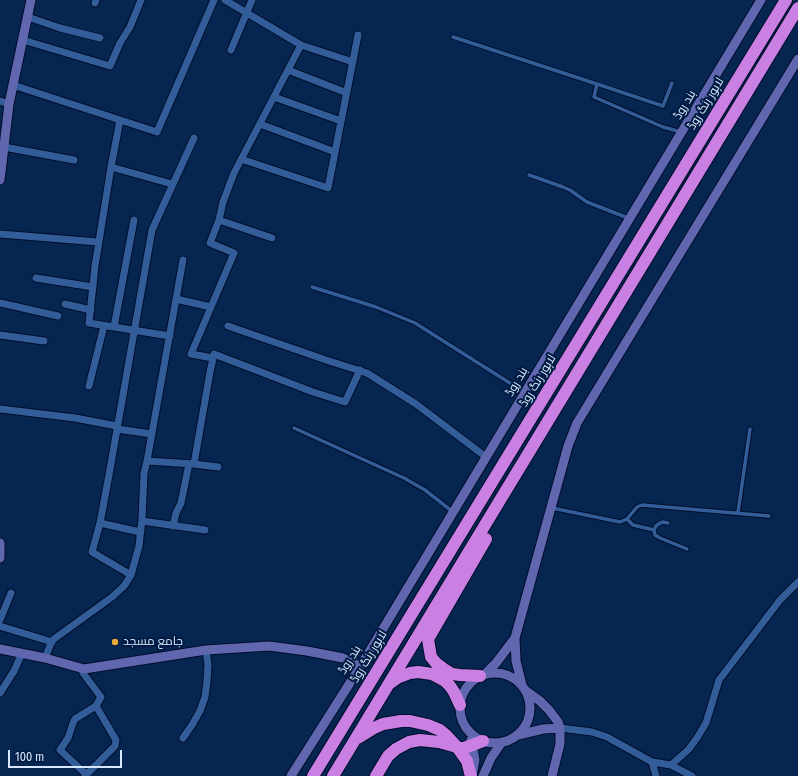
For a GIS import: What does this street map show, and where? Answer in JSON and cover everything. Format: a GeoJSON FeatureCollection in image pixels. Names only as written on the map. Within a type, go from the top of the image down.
{"type":"FeatureCollection","features":[{"type":"Feature","properties":{"kind":"highway","name":"لاہور رنگ روڈ"},"geometry":{"type":"LineString","coordinates":[[313,776],[786,0]]}},
{"type":"Feature","properties":{"kind":"highway"},"geometry":{"type":"LineString","coordinates":[[332,776],[798,8]]}},
{"type":"Feature","properties":{"kind":"highway"},"geometry":{"type":"LineString","coordinates":[[482,675],[460,676],[452,674],[444,669],[431,657],[428,639],[517,487],[538,437]]}},
{"type":"Feature","properties":{"kind":"highway"},"geometry":{"type":"LineString","coordinates":[[386,688],[391,682],[404,675],[418,672],[432,674],[445,681],[450,686],[460,705]]}},
{"type":"Feature","properties":{"kind":"highway"},"geometry":{"type":"LineString","coordinates":[[355,740],[374,728],[396,721],[410,721],[428,725],[446,734],[457,747],[467,761],[471,776]]}},
{"type":"Feature","properties":{"kind":"highway"},"geometry":{"type":"LineString","coordinates":[[304,776],[338,735]]}},
{"type":"Feature","properties":{"kind":"highway"},"geometry":{"type":"LineString","coordinates":[[376,776],[388,756],[396,749],[409,742],[420,740],[432,741],[462,748],[478,743]]}},
{"type":"Feature","properties":{"kind":"main road"},"geometry":{"type":"LineString","coordinates":[[0,180],[4,147],[3,128],[31,0]]}},
{"type":"Feature","properties":{"kind":"main road","name":"بند روڈ"},"geometry":{"type":"LineString","coordinates":[[291,776],[360,667],[761,0]]}},
{"type":"Feature","properties":{"kind":"main road"},"geometry":{"type":"LineString","coordinates":[[518,735],[524,728],[529,714],[530,700],[524,688],[516,662],[515,638],[568,446],[577,424],[798,59]]}},
{"type":"Feature","properties":{"kind":"main road"},"geometry":{"type":"LineString","coordinates":[[0,543],[0,557]]}},
{"type":"Feature","properties":{"kind":"main road"},"geometry":{"type":"LineString","coordinates":[[471,776],[478,743],[462,719],[460,705],[462,696],[472,681],[482,675],[496,662],[515,638]]}},
{"type":"Feature","properties":{"kind":"main road"},"geometry":{"type":"LineString","coordinates":[[0,649],[45,658],[84,669],[206,650],[269,646],[343,658],[354,662],[360,667]]}},
{"type":"Feature","properties":{"kind":"main road"},"geometry":{"type":"LineString","coordinates":[[482,675],[495,672],[514,678],[540,701],[558,722],[560,728],[560,744],[552,776]]}},
{"type":"Feature","properties":{"kind":"main road"},"geometry":{"type":"LineString","coordinates":[[478,743],[502,742],[538,729],[560,728]]}},
{"type":"Feature","properties":{"kind":"main road"},"geometry":{"type":"LineString","coordinates":[[483,776],[491,758],[502,742]]}},
{"type":"Feature","properties":{"kind":"street"},"geometry":{"type":"LineString","coordinates":[[23,40],[110,66],[120,43],[130,27],[141,0]]}},
{"type":"Feature","properties":{"kind":"street"},"geometry":{"type":"LineString","coordinates":[[13,85],[157,132],[214,0]]}},
{"type":"Feature","properties":{"kind":"street"},"geometry":{"type":"LineString","coordinates":[[225,0],[301,45],[353,62]]}},
{"type":"Feature","properties":{"kind":"street"},"geometry":{"type":"LineString","coordinates":[[231,50],[252,0]]}},
{"type":"Feature","properties":{"kind":"street"},"geometry":{"type":"LineString","coordinates":[[28,18],[100,38]]}},
{"type":"Feature","properties":{"kind":"street"},"geometry":{"type":"LineString","coordinates":[[241,159],[328,188],[358,35]]}},
{"type":"Feature","properties":{"kind":"street"},"geometry":{"type":"LineString","coordinates":[[213,358],[191,354],[234,253],[210,243],[219,220],[223,202],[241,159],[301,45]]}},
{"type":"Feature","properties":{"kind":"street"},"geometry":{"type":"LineString","coordinates":[[288,70],[347,93]]}},
{"type":"Feature","properties":{"kind":"street"},"geometry":{"type":"LineString","coordinates":[[274,98],[341,121]]}},
{"type":"Feature","properties":{"kind":"street"},"geometry":{"type":"LineString","coordinates":[[0,101],[9,104]]}},
{"type":"Feature","properties":{"kind":"street"},"geometry":{"type":"LineString","coordinates":[[120,120],[98,242],[89,324],[170,336]]}},
{"type":"Feature","properties":{"kind":"street"},"geometry":{"type":"LineString","coordinates":[[260,124],[335,152]]}},
{"type":"Feature","properties":{"kind":"street"},"geometry":{"type":"LineString","coordinates":[[131,575],[92,552],[100,523],[152,230],[194,138]]}},
{"type":"Feature","properties":{"kind":"street"},"geometry":{"type":"LineString","coordinates":[[4,147],[74,160]]}},
{"type":"Feature","properties":{"kind":"street"},"geometry":{"type":"LineString","coordinates":[[111,166],[172,184]]}},
{"type":"Feature","properties":{"kind":"street"},"geometry":{"type":"LineString","coordinates":[[114,328],[134,220]]}},
{"type":"Feature","properties":{"kind":"street"},"geometry":{"type":"LineString","coordinates":[[219,220],[272,238]]}},
{"type":"Feature","properties":{"kind":"street"},"geometry":{"type":"LineString","coordinates":[[0,234],[98,242]]}},
{"type":"Feature","properties":{"kind":"street"},"geometry":{"type":"LineString","coordinates":[[45,658],[52,642],[75,623],[112,597],[124,586],[131,575],[139,546],[142,521],[144,473],[183,260]]}},
{"type":"Feature","properties":{"kind":"street"},"geometry":{"type":"LineString","coordinates":[[36,278],[93,287]]}},
{"type":"Feature","properties":{"kind":"street"},"geometry":{"type":"LineString","coordinates":[[176,299],[211,307]]}},
{"type":"Feature","properties":{"kind":"street"},"geometry":{"type":"LineString","coordinates":[[0,303],[58,316]]}},
{"type":"Feature","properties":{"kind":"street"},"geometry":{"type":"LineString","coordinates":[[65,304],[91,310]]}},
{"type":"Feature","properties":{"kind":"street"},"geometry":{"type":"LineString","coordinates":[[89,386],[104,326]]}},
{"type":"Feature","properties":{"kind":"street"},"geometry":{"type":"LineString","coordinates":[[228,326],[368,373],[416,404],[486,457]]}},
{"type":"Feature","properties":{"kind":"street"},"geometry":{"type":"LineString","coordinates":[[0,335],[44,341]]}},
{"type":"Feature","properties":{"kind":"street"},"geometry":{"type":"LineString","coordinates":[[173,526],[176,513],[181,503],[191,464],[214,354],[313,392],[345,402],[360,370]]}},
{"type":"Feature","properties":{"kind":"street"},"geometry":{"type":"LineString","coordinates":[[0,409],[75,418],[117,428],[152,434]]}},
{"type":"Feature","properties":{"kind":"street"},"geometry":{"type":"LineString","coordinates":[[147,461],[218,467]]}},
{"type":"Feature","properties":{"kind":"street"},"geometry":{"type":"LineString","coordinates":[[142,521],[205,530]]}},
{"type":"Feature","properties":{"kind":"street"},"geometry":{"type":"LineString","coordinates":[[100,523],[140,532]]}},
{"type":"Feature","properties":{"kind":"street"},"geometry":{"type":"LineString","coordinates":[[669,765],[688,750],[706,723],[719,680],[780,600],[798,582]]}},
{"type":"Feature","properties":{"kind":"street"},"geometry":{"type":"LineString","coordinates":[[0,620],[11,593]]}},
{"type":"Feature","properties":{"kind":"street"},"geometry":{"type":"LineString","coordinates":[[0,626],[52,642]]}},
{"type":"Feature","properties":{"kind":"street"},"geometry":{"type":"LineString","coordinates":[[183,738],[200,711],[205,697],[208,673],[206,650]]}},
{"type":"Feature","properties":{"kind":"street"},"geometry":{"type":"LineString","coordinates":[[0,693],[14,671],[22,653]]}},
{"type":"Feature","properties":{"kind":"street"},"geometry":{"type":"LineString","coordinates":[[84,669],[83,674],[101,697],[96,706],[76,719],[73,723],[68,738],[60,750],[86,775],[115,746],[116,740],[96,706]]}},
{"type":"Feature","properties":{"kind":"street"},"geometry":{"type":"LineString","coordinates":[[560,728],[592,732],[607,737],[649,761],[669,765],[692,776]]}},
{"type":"Feature","properties":{"kind":"street"},"geometry":{"type":"LineString","coordinates":[[649,761],[655,774]]}},
{"type":"Feature","properties":{"kind":"lane"},"geometry":{"type":"LineString","coordinates":[[453,37],[664,106],[672,83]]}},
{"type":"Feature","properties":{"kind":"lane"},"geometry":{"type":"LineString","coordinates":[[597,84],[594,97],[663,127],[682,132]]}},
{"type":"Feature","properties":{"kind":"lane"},"geometry":{"type":"LineString","coordinates":[[529,175],[570,190],[587,202],[630,219]]}},
{"type":"Feature","properties":{"kind":"lane"},"geometry":{"type":"LineString","coordinates":[[312,287],[376,307],[415,323],[525,392]]}},
{"type":"Feature","properties":{"kind":"lane"},"geometry":{"type":"LineString","coordinates":[[294,428],[404,478],[425,490],[453,512]]}},
{"type":"Feature","properties":{"kind":"lane"},"geometry":{"type":"LineString","coordinates":[[738,512],[750,429]]}},
{"type":"Feature","properties":{"kind":"lane"},"geometry":{"type":"LineString","coordinates":[[551,508],[620,522],[626,519],[642,505],[738,512],[769,516]]}},
{"type":"Feature","properties":{"kind":"lane"},"geometry":{"type":"LineString","coordinates":[[626,519],[637,527],[654,530]]}},
{"type":"Feature","properties":{"kind":"lane"},"geometry":{"type":"LineString","coordinates":[[654,530],[660,523],[668,523]]}},
{"type":"Feature","properties":{"kind":"lane"},"geometry":{"type":"LineString","coordinates":[[654,530],[656,535],[660,538],[687,549]]}},
{"type":"Feature","properties":{"kind":"place","name":"جامع مسجد"},"geometry":{"type":"Point","coordinates":[115,642]}}]}
